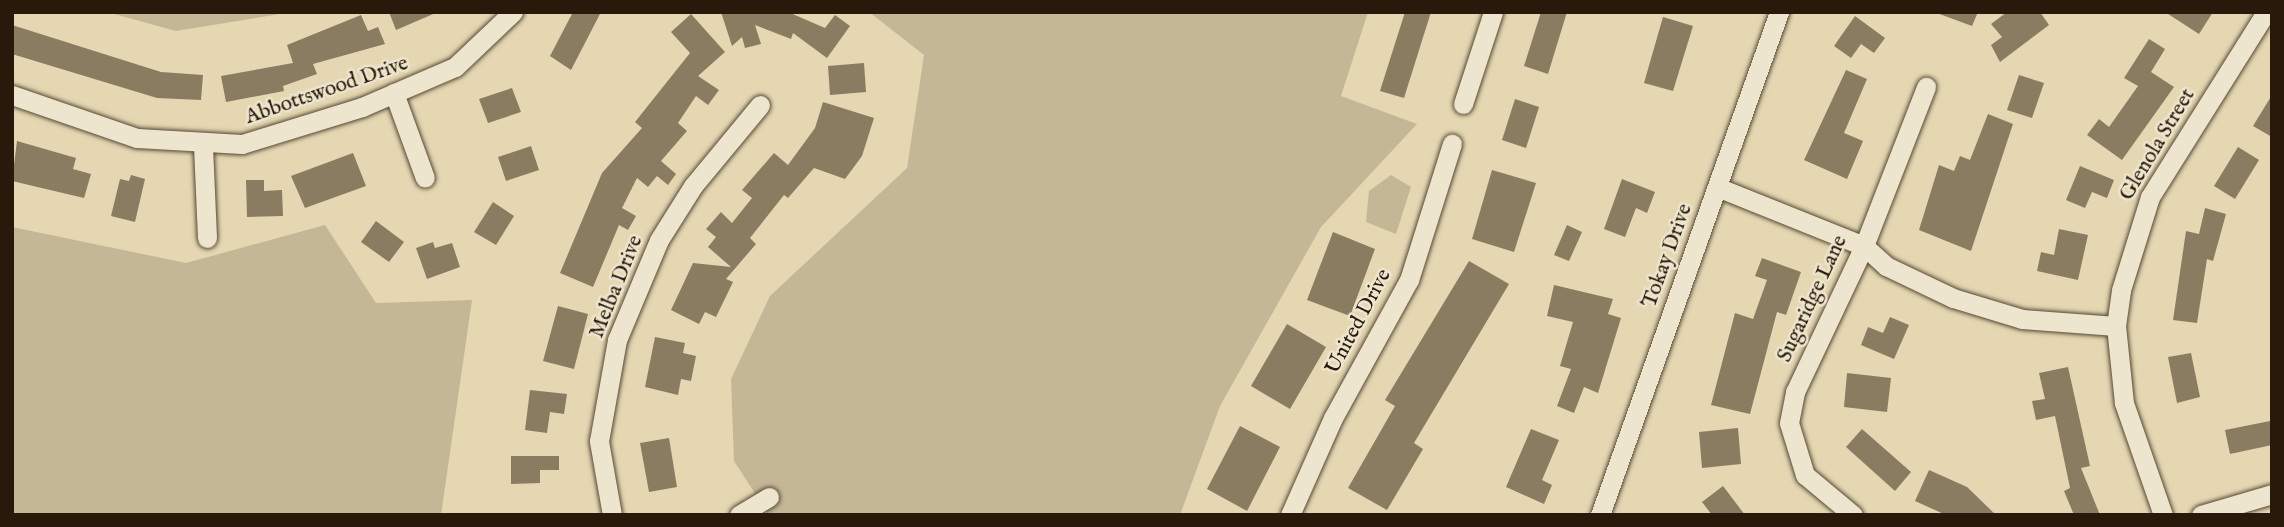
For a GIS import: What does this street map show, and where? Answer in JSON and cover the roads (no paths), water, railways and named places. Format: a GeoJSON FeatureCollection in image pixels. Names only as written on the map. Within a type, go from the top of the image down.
{"type":"FeatureCollection","features":[{"type":"Feature","properties":{"kind":"street","name":"Abbottswood Drive"},"geometry":{"type":"LineString","coordinates":[[12,95],[137,138],[203,146],[258,141],[394,93],[470,58],[513,12]]}},
{"type":"Feature","properties":{"kind":"street"},"geometry":{"type":"LineString","coordinates":[[1463,104],[1493,12]]}},
{"type":"Feature","properties":{"kind":"street","name":"Tokay Drive"},"geometry":{"type":"LineString","coordinates":[[1600,515],[1779,12]]}},
{"type":"Feature","properties":{"kind":"street","name":"Glenola Street"},"geometry":{"type":"LineString","coordinates":[[2164,515],[2124,403],[2116,326],[2127,262],[2150,197],[2266,12]]}},
{"type":"Feature","properties":{"kind":"street","name":"Sugaridge Lane"},"geometry":{"type":"LineString","coordinates":[[1853,515],[1805,475],[1789,423],[1795,392],[1864,246],[1926,87]]}},
{"type":"Feature","properties":{"kind":"street"},"geometry":{"type":"LineString","coordinates":[[394,93],[425,177]]}},
{"type":"Feature","properties":{"kind":"street","name":"Melba Drive"},"geometry":{"type":"LineString","coordinates":[[612,515],[599,440],[617,340],[659,240],[693,186],[760,106]]}},
{"type":"Feature","properties":{"kind":"street","name":"United Drive"},"geometry":{"type":"LineString","coordinates":[[1290,515],[1332,418],[1409,280],[1452,145]]}},
{"type":"Feature","properties":{"kind":"street"},"geometry":{"type":"LineString","coordinates":[[203,146],[207,238]]}},
{"type":"Feature","properties":{"kind":"street"},"geometry":{"type":"LineString","coordinates":[[1717,187],[1864,246],[1910,279],[1988,310],[2116,326]]}},
{"type":"Feature","properties":{"kind":"street"},"geometry":{"type":"LineString","coordinates":[[2201,515],[2272,494]]}},
{"type":"Feature","properties":{"kind":"street"},"geometry":{"type":"LineString","coordinates":[[739,515],[769,497]]}}]}
